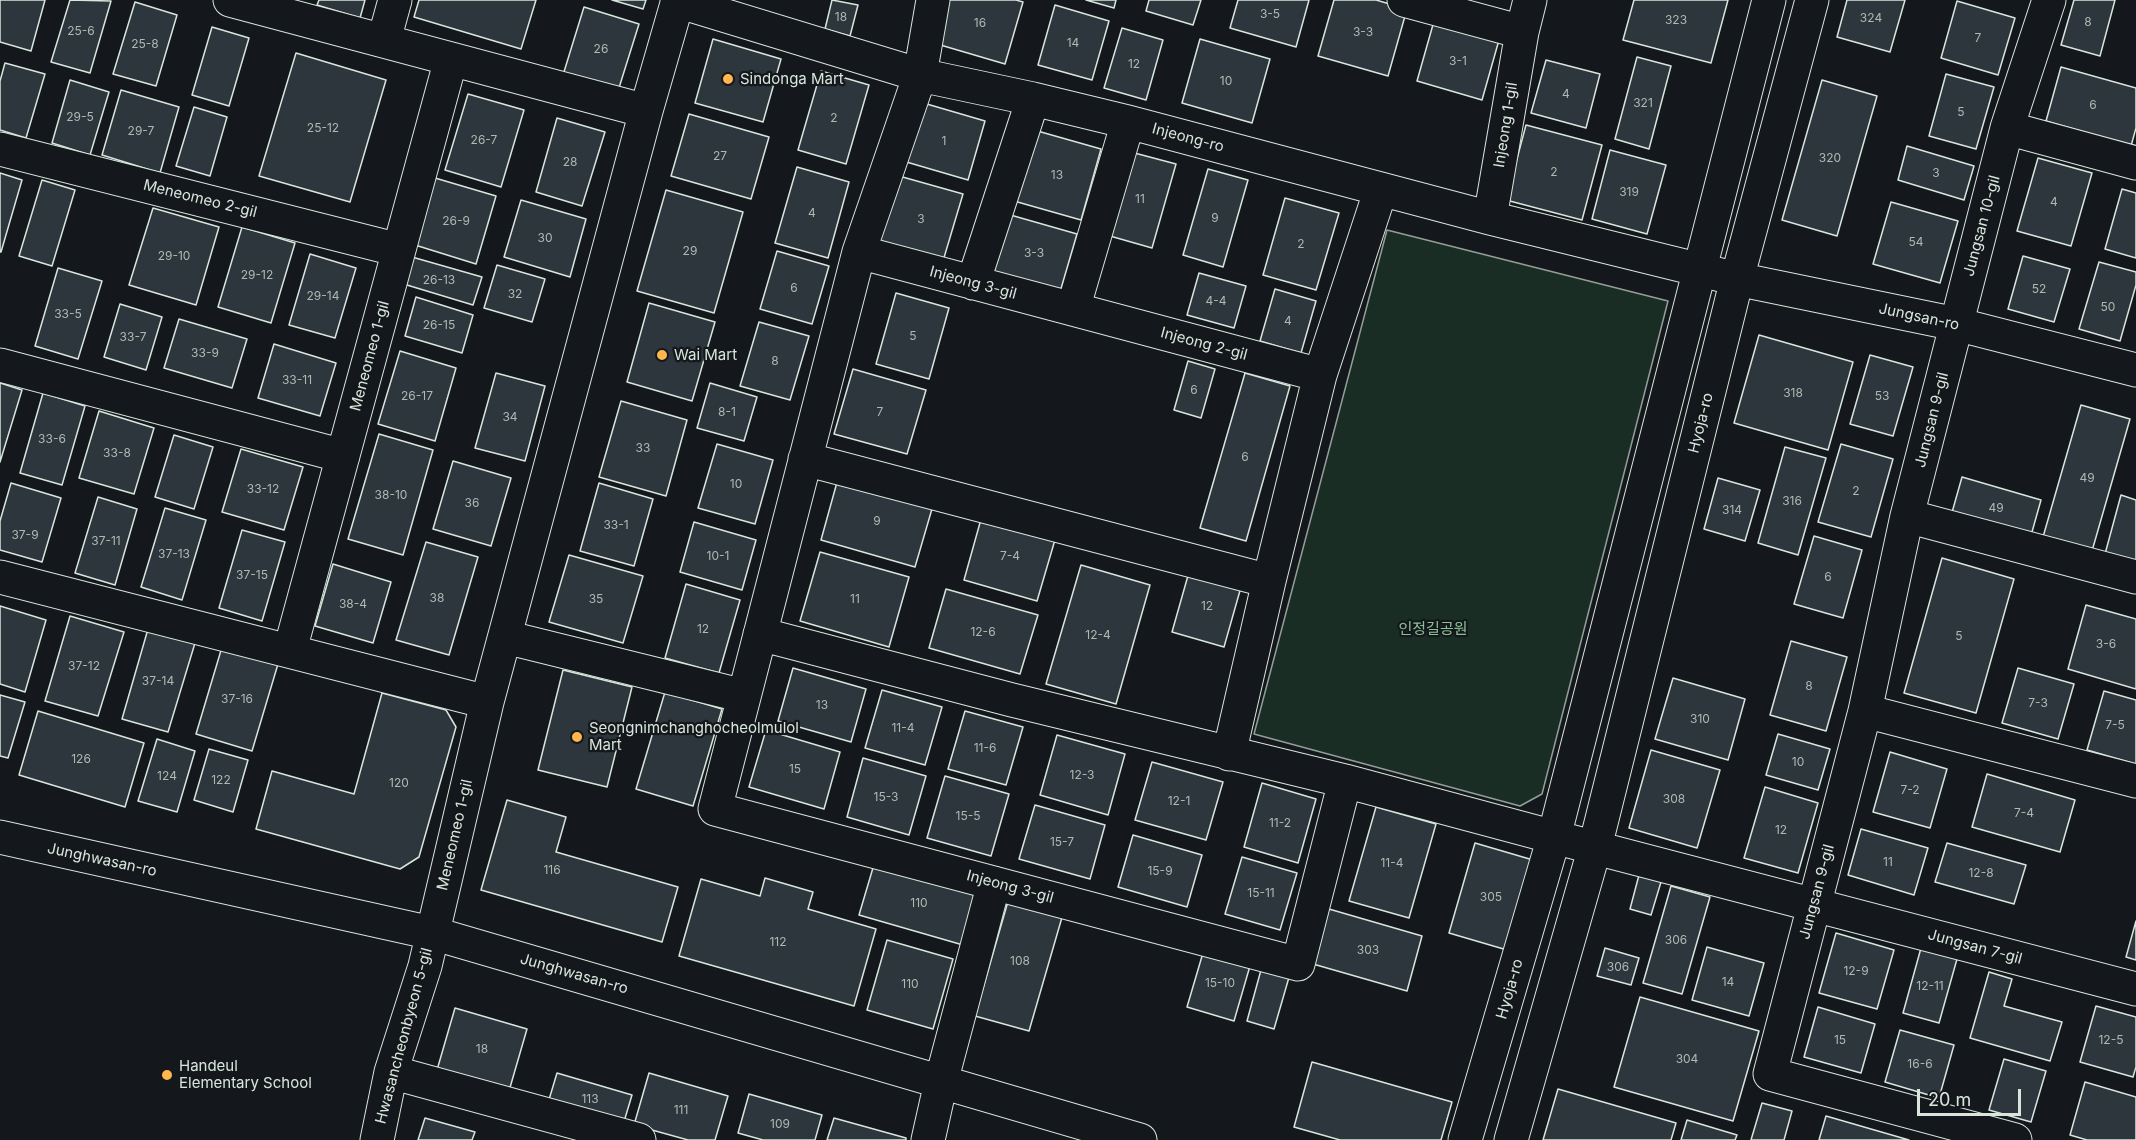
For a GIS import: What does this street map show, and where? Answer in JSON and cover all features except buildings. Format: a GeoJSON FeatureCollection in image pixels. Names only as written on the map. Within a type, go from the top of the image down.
{"type":"FeatureCollection","features":[{"type":"Feature","properties":{"kind":"street"},"geometry":{"type":"LineString","coordinates":[[230,0],[646,111]]}},
{"type":"Feature","properties":{"kind":"street"},"geometry":{"type":"LineString","coordinates":[[384,40],[395,0]]}},
{"type":"Feature","properties":{"kind":"street","name":"Injeong 3-gil"},"geometry":{"type":"LineString","coordinates":[[933,0],[920,75],[859,252],[715,809],[1298,964],[1345,781]]}},
{"type":"Feature","properties":{"kind":"street"},"geometry":{"type":"LineString","coordinates":[[1404,0],[1521,32]]}},
{"type":"Feature","properties":{"kind":"street","name":"Injeong 1-gil"},"geometry":{"type":"LineString","coordinates":[[1490,218],[1521,32],[1530,0]]}},
{"type":"Feature","properties":{"kind":"street","name":"Hyoja-ro"},"geometry":{"type":"LineString","coordinates":[[1466,1140],[1554,837],[1769,0]]}},
{"type":"Feature","properties":{"kind":"street","name":"Hyoja-ro"},"geometry":{"type":"LineString","coordinates":[[1511,1140],[1594,848],[1737,279],[1812,0]]}},
{"type":"Feature","properties":{"kind":"street","name":"Jungsan 10-gil"},"geometry":{"type":"LineString","coordinates":[[1956,324],[2007,128],[2049,0]]}},
{"type":"Feature","properties":{"kind":"street","name":"Injeong-ro"},"geometry":{"type":"LineString","coordinates":[[678,1],[920,75],[1128,122],[1490,218],[1700,269]]}},
{"type":"Feature","properties":{"kind":"street","name":"Meneomeo 1-gil"},"geometry":{"type":"LineString","coordinates":[[432,933],[487,702],[646,111],[678,1]]}},
{"type":"Feature","properties":{"kind":"street","name":"Meneomeo 1-gil"},"geometry":{"type":"LineString","coordinates":[[290,650],[451,59]]}},
{"type":"Feature","properties":{"kind":"street"},"geometry":{"type":"LineString","coordinates":[[973,283],[1033,99]]}},
{"type":"Feature","properties":{"kind":"street"},"geometry":{"type":"LineString","coordinates":[[1081,311],[1128,122]]}},
{"type":"Feature","properties":{"kind":"street"},"geometry":{"type":"LineString","coordinates":[[2007,128],[2136,163]]}},
{"type":"Feature","properties":{"kind":"street","name":"Meneomeo 2-gil"},"geometry":{"type":"LineString","coordinates":[[0,149],[399,250]]}},
{"type":"Feature","properties":{"kind":"street"},"geometry":{"type":"LineString","coordinates":[[1229,754],[1320,375],[1381,189]]}},
{"type":"Feature","properties":{"kind":"street","name":"Injeong 3-gil"},"geometry":{"type":"LineString","coordinates":[[859,252],[1081,311]]}},
{"type":"Feature","properties":{"kind":"street","name":"Jungsan-ro"},"geometry":{"type":"LineString","coordinates":[[1700,269],[1737,279],[1956,324],[2136,370]]}},
{"type":"Feature","properties":{"kind":"street","name":"Injeong 2-gil"},"geometry":{"type":"LineString","coordinates":[[1081,311],[1320,375]]}},
{"type":"Feature","properties":{"kind":"street","name":"Jungsan 9-gil"},"geometry":{"type":"LineString","coordinates":[[1956,324],[1907,516],[1865,711],[1770,1074],[2015,1140]]}},
{"type":"Feature","properties":{"kind":"street"},"geometry":{"type":"LineString","coordinates":[[0,365],[343,456]]}},
{"type":"Feature","properties":{"kind":"street"},"geometry":{"type":"LineString","coordinates":[[805,459],[1269,580]]}},
{"type":"Feature","properties":{"kind":"street"},"geometry":{"type":"LineString","coordinates":[[1907,516],[2136,577]]}},
{"type":"Feature","properties":{"kind":"street"},"geometry":{"type":"LineString","coordinates":[[0,577],[487,702]]}},
{"type":"Feature","properties":{"kind":"street"},"geometry":{"type":"LineString","coordinates":[[760,634],[1012,700],[1345,781],[1594,848]]}},
{"type":"Feature","properties":{"kind":"street"},"geometry":{"type":"LineString","coordinates":[[505,637],[744,696]]}},
{"type":"Feature","properties":{"kind":"street"},"geometry":{"type":"LineString","coordinates":[[1865,711],[2136,781]]}},
{"type":"Feature","properties":{"kind":"street","name":"Junghwasan-ro"},"geometry":{"type":"LineString","coordinates":[[0,837],[432,933],[1140,1140]]}},
{"type":"Feature","properties":{"kind":"street","name":"Jungsan 7-gil"},"geometry":{"type":"LineString","coordinates":[[1594,848],[2136,989]]}},
{"type":"Feature","properties":{"kind":"street"},"geometry":{"type":"LineString","coordinates":[[928,1140],[941,1082],[994,883]]}},
{"type":"Feature","properties":{"kind":"street","name":"Hwasancheonbyeon 5-gil"},"geometry":{"type":"LineString","coordinates":[[377,1140],[392,1072],[425,966],[432,933]]}},
{"type":"Feature","properties":{"kind":"street"},"geometry":{"type":"LineString","coordinates":[[392,1072],[621,1138]]}},
{"type":"Feature","properties":{"kind":"green space","name":"인정길공원"},"geometry":{"type":"Polygon","coordinates":[[[1387,230],[1668,301],[1542,794],[1520,806],[1254,734],[1387,230]]]}},
{"type":"Feature","properties":{"kind":"place","name":"Sindonga Mart"},"geometry":{"type":"Point","coordinates":[728,79]}},
{"type":"Feature","properties":{"kind":"place","name":"Wai Mart"},"geometry":{"type":"Point","coordinates":[662,355]}},
{"type":"Feature","properties":{"kind":"place","name":"Seongnimchanghocheolmulol Mart"},"geometry":{"type":"Point","coordinates":[577,737]}},
{"type":"Feature","properties":{"kind":"place","name":"Handeul Elementary School"},"geometry":{"type":"Point","coordinates":[167,1075]}}]}
